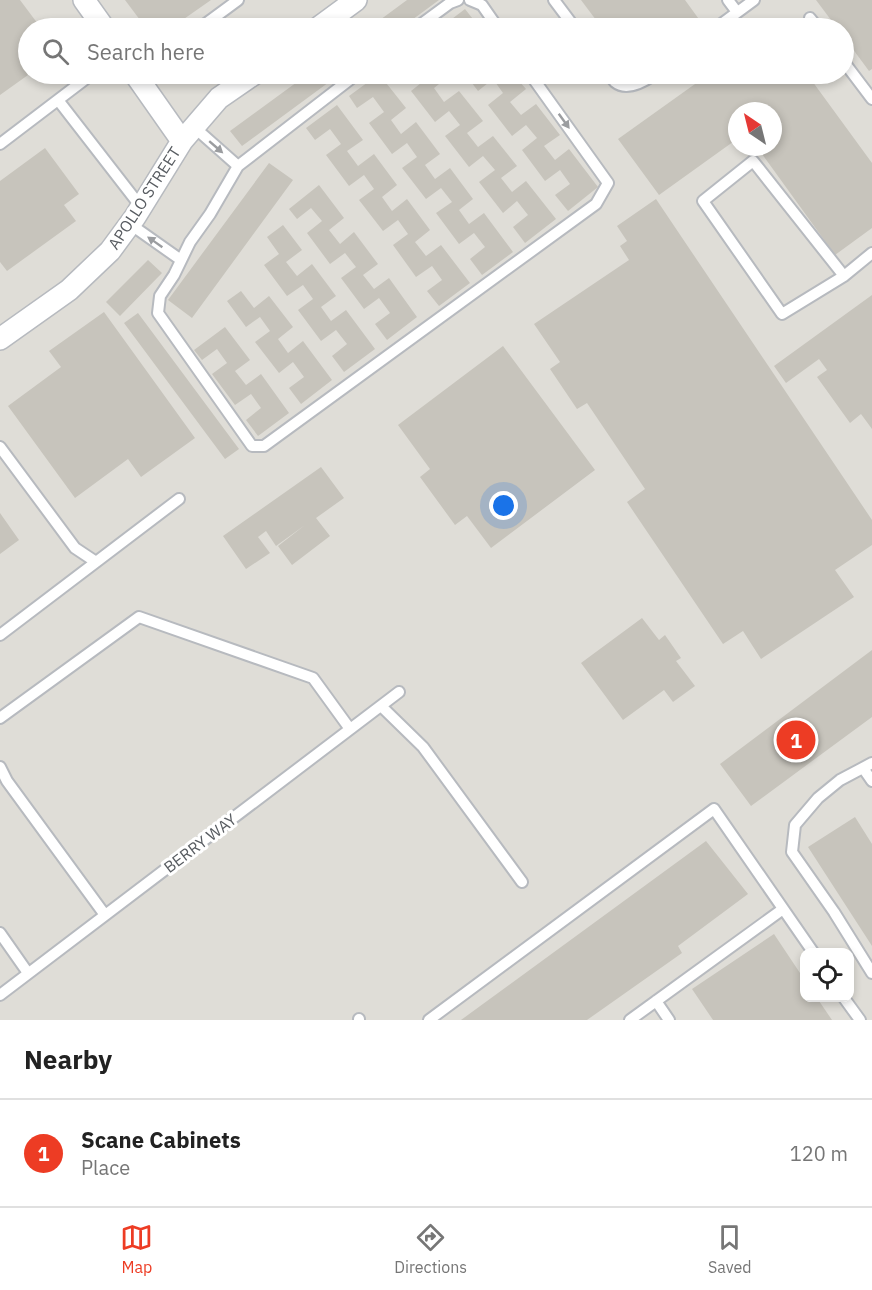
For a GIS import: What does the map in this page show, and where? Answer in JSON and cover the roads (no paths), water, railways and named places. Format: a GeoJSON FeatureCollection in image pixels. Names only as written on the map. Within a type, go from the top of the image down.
{"type":"FeatureCollection","features":[{"type":"Feature","properties":{"kind":"street"},"geometry":{"type":"LineString","coordinates":[[84,0],[97,18]]}},
{"type":"Feature","properties":{"kind":"street"},"geometry":{"type":"LineString","coordinates":[[330,18],[347,3]]}},
{"type":"Feature","properties":{"kind":"street"},"geometry":{"type":"LineString","coordinates":[[146,84],[188,134]]}},
{"type":"Feature","properties":{"kind":"street","name":"APOLLO STREET"},"geometry":{"type":"LineString","coordinates":[[0,339],[69,290],[110,252],[188,134],[219,98],[239,84]]}},
{"type":"Feature","properties":{"kind":"lane"},"geometry":{"type":"LineString","coordinates":[[214,18],[238,0]]}},
{"type":"Feature","properties":{"kind":"lane"},"geometry":{"type":"LineString","coordinates":[[430,18],[458,0]]}},
{"type":"Feature","properties":{"kind":"lane"},"geometry":{"type":"LineString","coordinates":[[470,0],[482,5],[491,18]]}},
{"type":"Feature","properties":{"kind":"lane"},"geometry":{"type":"LineString","coordinates":[[554,0],[568,18]]}},
{"type":"Feature","properties":{"kind":"lane"},"geometry":{"type":"LineString","coordinates":[[728,0],[737,12]]}},
{"type":"Feature","properties":{"kind":"lane"},"geometry":{"type":"LineString","coordinates":[[729,18],[754,0]]}},
{"type":"Feature","properties":{"kind":"lane"},"geometry":{"type":"LineString","coordinates":[[854,76],[872,99]]}},
{"type":"Feature","properties":{"kind":"lane"},"geometry":{"type":"LineString","coordinates":[[0,144],[79,84]]}},
{"type":"Feature","properties":{"kind":"lane"},"geometry":{"type":"LineString","coordinates":[[344,84],[238,166],[190,242],[174,275],[160,296],[158,313],[252,446],[264,446],[597,204],[608,183],[537,84]]}},
{"type":"Feature","properties":{"kind":"lane"},"geometry":{"type":"LineString","coordinates":[[620,84],[624,86],[636,84]]}},
{"type":"Feature","properties":{"kind":"lane"},"geometry":{"type":"LineString","coordinates":[[58,100],[136,215],[181,260]]}},
{"type":"Feature","properties":{"kind":"lane"},"geometry":{"type":"LineString","coordinates":[[188,134],[238,166]]}},
{"type":"Feature","properties":{"kind":"lane"},"geometry":{"type":"LineString","coordinates":[[844,276],[753,161],[703,201],[782,314],[844,276],[872,253]]}},
{"type":"Feature","properties":{"kind":"lane"},"geometry":{"type":"LineString","coordinates":[[0,447],[75,548],[96,562]]}},
{"type":"Feature","properties":{"kind":"lane"},"geometry":{"type":"LineString","coordinates":[[0,635],[179,499]]}},
{"type":"Feature","properties":{"kind":"lane"},"geometry":{"type":"LineString","coordinates":[[0,718],[139,617],[313,678],[350,729]]}},
{"type":"Feature","properties":{"kind":"lane","name":"BERRY WAY"},"geometry":{"type":"LineString","coordinates":[[0,994],[399,692]]}},
{"type":"Feature","properties":{"kind":"lane"},"geometry":{"type":"LineString","coordinates":[[381,706],[423,747],[522,882]]}},
{"type":"Feature","properties":{"kind":"lane"},"geometry":{"type":"LineString","coordinates":[[0,766],[7,781],[105,915]]}},
{"type":"Feature","properties":{"kind":"lane"},"geometry":{"type":"LineString","coordinates":[[872,781],[868,766],[840,780],[818,798],[795,825],[792,852],[834,912],[872,973]]}},
{"type":"Feature","properties":{"kind":"lane"},"geometry":{"type":"LineString","coordinates":[[429,1020],[714,809],[810,948]]}},
{"type":"Feature","properties":{"kind":"lane"},"geometry":{"type":"LineString","coordinates":[[630,1020],[783,909]]}},
{"type":"Feature","properties":{"kind":"lane"},"geometry":{"type":"LineString","coordinates":[[0,933],[28,973]]}},
{"type":"Feature","properties":{"kind":"lane"},"geometry":{"type":"LineString","coordinates":[[656,1001],[669,1020]]}},
{"type":"Feature","properties":{"kind":"lane"},"geometry":{"type":"LineString","coordinates":[[847,1002],[860,1020]]}},
{"type":"Feature","properties":{"kind":"place","name":"Scane Cabinets"},"geometry":{"type":"Point","coordinates":[796,740]}}]}
